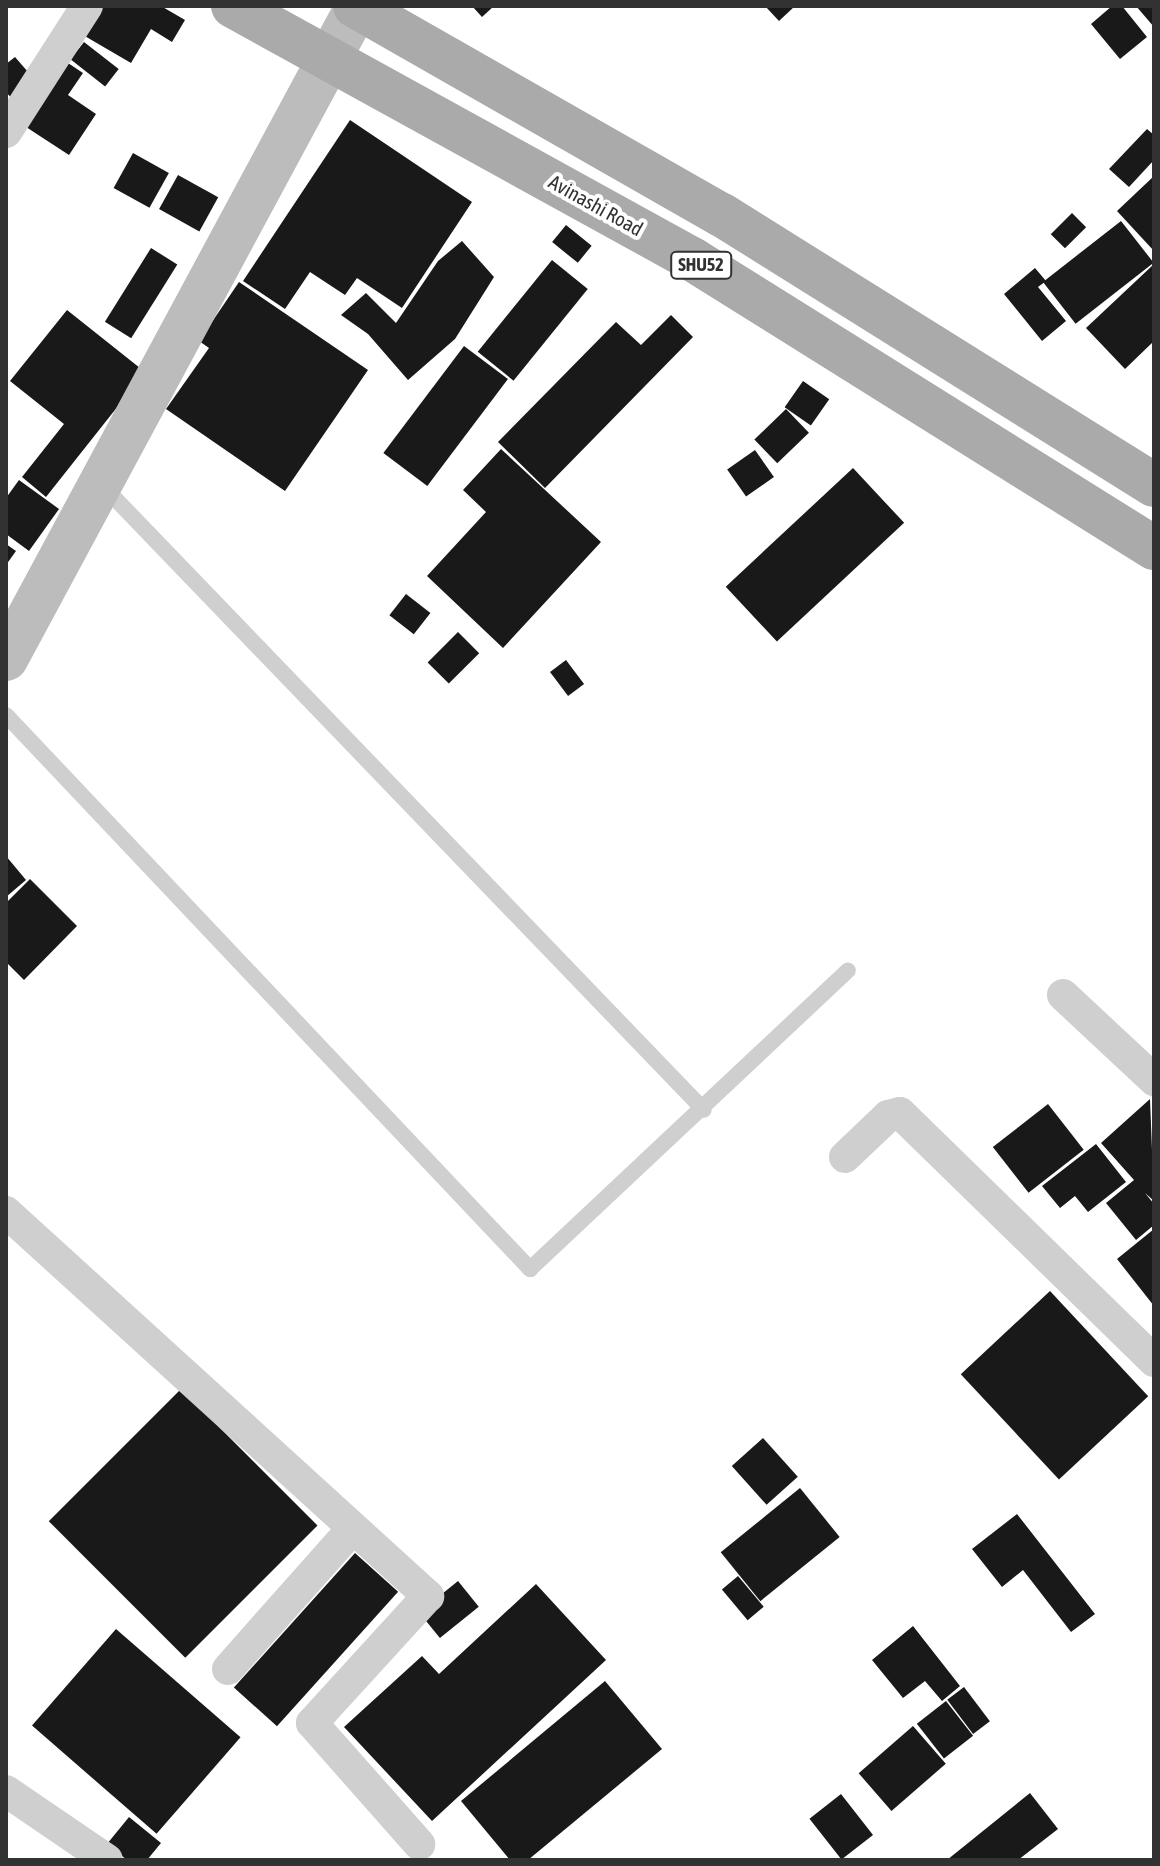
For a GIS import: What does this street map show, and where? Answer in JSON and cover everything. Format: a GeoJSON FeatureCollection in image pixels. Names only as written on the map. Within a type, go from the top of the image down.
{"type":"FeatureCollection","features":[{"type":"Feature","properties":{"kind":"main road","name":"Avinashi Road"},"geometry":{"type":"LineString","coordinates":[[233,6],[330,55],[692,259],[1154,548]]}},
{"type":"Feature","properties":{"kind":"main road","name":"SHU52"},"geometry":{"type":"LineString","coordinates":[[356,7],[722,215],[1154,485]]}},
{"type":"Feature","properties":{"kind":"street"},"geometry":{"type":"LineString","coordinates":[[6,132],[87,6]]}},
{"type":"Feature","properties":{"kind":"street"},"geometry":{"type":"LineString","coordinates":[[6,659],[356,7]]}},
{"type":"Feature","properties":{"kind":"street"},"geometry":{"type":"LineString","coordinates":[[1063,995],[1154,1080]]}},
{"type":"Feature","properties":{"kind":"street"},"geometry":{"type":"LineString","coordinates":[[845,1157],[888,1116],[900,1113],[1154,1361]]}},
{"type":"Feature","properties":{"kind":"street"},"geometry":{"type":"LineString","coordinates":[[6,1212],[428,1596],[312,1723],[419,1844]]}},
{"type":"Feature","properties":{"kind":"street"},"geometry":{"type":"LineString","coordinates":[[228,1669],[353,1528]]}},
{"type":"Feature","properties":{"kind":"street"},"geometry":{"type":"LineString","coordinates":[[6,1791],[107,1860]]}},
{"type":"Feature","properties":{"kind":"lane"},"geometry":{"type":"LineString","coordinates":[[99,482],[704,1110]]}},
{"type":"Feature","properties":{"kind":"lane"},"geometry":{"type":"LineString","coordinates":[[6,715],[530,1269],[704,1110],[848,970]]}},
{"type":"Feature","properties":{"kind":"building"},"geometry":{"type":"Polygon","coordinates":[[[100,6],[161,6],[185,20],[172,42],[151,29],[131,63],[83,35],[100,6]]]}},
{"type":"Feature","properties":{"kind":"building"},"geometry":{"type":"Polygon","coordinates":[[[472,6],[494,6],[482,17],[472,6]]]}},
{"type":"Feature","properties":{"kind":"building"},"geometry":{"type":"Polygon","coordinates":[[[765,6],[795,6],[779,21],[765,6]]]}},
{"type":"Feature","properties":{"kind":"building"},"geometry":{"type":"Polygon","coordinates":[[[1112,6],[1122,6],[1147,37],[1120,59],[1091,24],[1112,6]]]}},
{"type":"Feature","properties":{"kind":"building"},"geometry":{"type":"Polygon","coordinates":[[[1136,6],[1154,6],[1154,27],[1136,6]]]}},
{"type":"Feature","properties":{"kind":"building"},"geometry":{"type":"Polygon","coordinates":[[[84,42],[119,69],[105,86],[70,59],[84,42]]]}},
{"type":"Feature","properties":{"kind":"building"},"geometry":{"type":"Polygon","coordinates":[[[15,57],[35,80],[13,100],[6,92],[6,64],[15,57]]]}},
{"type":"Feature","properties":{"kind":"building"},"geometry":{"type":"Polygon","coordinates":[[[65,61],[83,73],[68,95],[96,114],[69,155],[23,125],[65,61]]]}},
{"type":"Feature","properties":{"kind":"building"},"geometry":{"type":"Polygon","coordinates":[[[350,120],[472,202],[402,308],[357,278],[345,295],[310,272],[285,309],[243,281],[350,120]]]}},
{"type":"Feature","properties":{"kind":"building"},"geometry":{"type":"Polygon","coordinates":[[[1147,129],[1154,135],[1154,160],[1129,187],[1109,169],[1147,129]]]}},
{"type":"Feature","properties":{"kind":"building"},"geometry":{"type":"Polygon","coordinates":[[[133,153],[169,173],[149,208],[114,188],[133,153]]]}},
{"type":"Feature","properties":{"kind":"building"},"geometry":{"type":"Polygon","coordinates":[[[178,175],[218,197],[199,231],[159,209],[178,175]]]}},
{"type":"Feature","properties":{"kind":"building"},"geometry":{"type":"Polygon","coordinates":[[[1154,176],[1154,251],[1117,211],[1154,176]]]}},
{"type":"Feature","properties":{"kind":"building"},"geometry":{"type":"Polygon","coordinates":[[[1072,213],[1086,227],[1065,248],[1051,234],[1072,213]]]}},
{"type":"Feature","properties":{"kind":"building"},"geometry":{"type":"Polygon","coordinates":[[[1121,221],[1154,263],[1076,324],[1043,282],[1121,221]]]}},
{"type":"Feature","properties":{"kind":"building"},"geometry":{"type":"Polygon","coordinates":[[[566,225],[592,246],[578,263],[552,242],[566,225]]]}},
{"type":"Feature","properties":{"kind":"building"},"geometry":{"type":"Polygon","coordinates":[[[462,241],[494,277],[455,339],[408,380],[368,334],[341,315],[366,293],[396,323],[438,261],[462,241]]]}},
{"type":"Feature","properties":{"kind":"building"},"geometry":{"type":"Polygon","coordinates":[[[151,248],[177,264],[131,338],[105,322],[151,248]]]}},
{"type":"Feature","properties":{"kind":"building"},"geometry":{"type":"Polygon","coordinates":[[[552,260],[588,289],[513,381],[478,352],[552,260]]]}},
{"type":"Feature","properties":{"kind":"building"},"geometry":{"type":"Polygon","coordinates":[[[1154,264],[1154,341],[1125,369],[1086,328],[1154,264]]]}},
{"type":"Feature","properties":{"kind":"building"},"geometry":{"type":"Polygon","coordinates":[[[1035,268],[1046,281],[1038,287],[1066,321],[1042,341],[1004,294],[1035,268]]]}},
{"type":"Feature","properties":{"kind":"building"},"geometry":{"type":"Polygon","coordinates":[[[239,282],[368,370],[285,491],[166,409],[209,348],[199,341],[239,282]]]}},
{"type":"Feature","properties":{"kind":"building"},"geometry":{"type":"Polygon","coordinates":[[[67,310],[145,372],[46,497],[22,477],[64,424],[10,381],[67,310]]]}},
{"type":"Feature","properties":{"kind":"building"},"geometry":{"type":"Polygon","coordinates":[[[671,315],[693,337],[545,488],[498,442],[616,322],[641,345],[671,315]]]}},
{"type":"Feature","properties":{"kind":"building"},"geometry":{"type":"Polygon","coordinates":[[[464,346],[508,379],[427,486],[383,453],[464,346]]]}},
{"type":"Feature","properties":{"kind":"building"},"geometry":{"type":"Polygon","coordinates":[[[803,381],[829,399],[811,426],[785,407],[803,381]]]}},
{"type":"Feature","properties":{"kind":"building"},"geometry":{"type":"Polygon","coordinates":[[[786,409],[809,433],[777,463],[754,440],[786,409]]]}},
{"type":"Feature","properties":{"kind":"building"},"geometry":{"type":"Polygon","coordinates":[[[501,449],[601,542],[503,648],[427,576],[486,512],[463,490],[501,449]]]}},
{"type":"Feature","properties":{"kind":"building"},"geometry":{"type":"Polygon","coordinates":[[[755,450],[774,477],[746,497],[727,470],[755,450]]]}},
{"type":"Feature","properties":{"kind":"building"},"geometry":{"type":"Polygon","coordinates":[[[853,468],[904,523],[777,642],[726,587],[853,468]]]}},
{"type":"Feature","properties":{"kind":"building"},"geometry":{"type":"Polygon","coordinates":[[[19,480],[59,509],[29,551],[6,534],[6,498],[19,480]]]}},
{"type":"Feature","properties":{"kind":"building"},"geometry":{"type":"Polygon","coordinates":[[[6,544],[16,551],[6,565],[6,544]]]}},
{"type":"Feature","properties":{"kind":"building"},"geometry":{"type":"Polygon","coordinates":[[[406,594],[430,613],[414,634],[389,615],[406,594]]]}},
{"type":"Feature","properties":{"kind":"building"},"geometry":{"type":"Polygon","coordinates":[[[458,632],[479,653],[449,684],[428,662],[458,632]]]}},
{"type":"Feature","properties":{"kind":"building"},"geometry":{"type":"Polygon","coordinates":[[[566,660],[584,684],[568,696],[550,672],[566,660]]]}},
{"type":"Feature","properties":{"kind":"building"},"geometry":{"type":"Polygon","coordinates":[[[6,856],[26,880],[6,897],[6,856]]]}},
{"type":"Feature","properties":{"kind":"building"},"geometry":{"type":"Polygon","coordinates":[[[30,879],[77,926],[24,980],[6,962],[6,903],[30,879]]]}},
{"type":"Feature","properties":{"kind":"building"},"geometry":{"type":"Polygon","coordinates":[[[1150,1099],[1154,1201],[1145,1193],[1154,1204],[1154,1225],[1136,1240],[1106,1203],[1134,1180],[1101,1143],[1150,1099]]]}},
{"type":"Feature","properties":{"kind":"building"},"geometry":{"type":"Polygon","coordinates":[[[1048,1104],[1084,1150],[1029,1193],[993,1147],[1048,1104]]]}},
{"type":"Feature","properties":{"kind":"building"},"geometry":{"type":"Polygon","coordinates":[[[1096,1144],[1126,1182],[1088,1212],[1075,1196],[1060,1208],[1042,1186],[1096,1144]]]}},
{"type":"Feature","properties":{"kind":"building"},"geometry":{"type":"Polygon","coordinates":[[[1154,1229],[1154,1306],[1117,1259],[1154,1229]]]}},
{"type":"Feature","properties":{"kind":"building"},"geometry":{"type":"Polygon","coordinates":[[[1050,1291],[1148,1396],[1059,1480],[961,1374],[1050,1291]]]}},
{"type":"Feature","properties":{"kind":"building"},"geometry":{"type":"Polygon","coordinates":[[[181,1389],[317,1525],[185,1658],[49,1521],[181,1389]]]}},
{"type":"Feature","properties":{"kind":"building"},"geometry":{"type":"Polygon","coordinates":[[[763,1438],[798,1477],[767,1505],[732,1466],[763,1438]]]}},
{"type":"Feature","properties":{"kind":"building"},"geometry":{"type":"Polygon","coordinates":[[[800,1488],[840,1537],[760,1601],[721,1552],[800,1488]]]}},
{"type":"Feature","properties":{"kind":"building"},"geometry":{"type":"Polygon","coordinates":[[[1017,1514],[1095,1614],[1071,1632],[1023,1570],[1002,1587],[972,1549],[1017,1514]]]}},
{"type":"Feature","properties":{"kind":"building"},"geometry":{"type":"Polygon","coordinates":[[[355,1553],[398,1592],[277,1726],[234,1688],[355,1553]]]}},
{"type":"Feature","properties":{"kind":"building"},"geometry":{"type":"Polygon","coordinates":[[[738,1576],[764,1607],[748,1620],[722,1589],[738,1576]]]}},
{"type":"Feature","properties":{"kind":"building"},"geometry":{"type":"Polygon","coordinates":[[[458,1581],[479,1607],[440,1638],[419,1612],[458,1581]]]}},
{"type":"Feature","properties":{"kind":"building"},"geometry":{"type":"Polygon","coordinates":[[[536,1584],[606,1660],[432,1821],[344,1727],[422,1656],[439,1674],[536,1584]]]}},
{"type":"Feature","properties":{"kind":"building"},"geometry":{"type":"Polygon","coordinates":[[[913,1626],[960,1686],[942,1701],[925,1681],[903,1698],[872,1660],[913,1626]]]}},
{"type":"Feature","properties":{"kind":"building"},"geometry":{"type":"Polygon","coordinates":[[[116,1629],[241,1737],[157,1834],[32,1726],[116,1629]]]}},
{"type":"Feature","properties":{"kind":"building"},"geometry":{"type":"Polygon","coordinates":[[[605,1681],[662,1749],[528,1860],[510,1860],[461,1801],[605,1681]]]}},
{"type":"Feature","properties":{"kind":"building"},"geometry":{"type":"Polygon","coordinates":[[[964,1687],[990,1721],[973,1734],[947,1700],[964,1687]]]}},
{"type":"Feature","properties":{"kind":"building"},"geometry":{"type":"Polygon","coordinates":[[[946,1701],[973,1736],[944,1758],[917,1724],[946,1701]]]}},
{"type":"Feature","properties":{"kind":"building"},"geometry":{"type":"Polygon","coordinates":[[[913,1726],[946,1764],[891,1811],[859,1773],[913,1726]]]}},
{"type":"Feature","properties":{"kind":"building"},"geometry":{"type":"Polygon","coordinates":[[[1030,1793],[1058,1829],[1018,1860],[947,1860],[1030,1793]]]}},
{"type":"Feature","properties":{"kind":"building"},"geometry":{"type":"Polygon","coordinates":[[[841,1794],[873,1835],[841,1860],[809,1819],[841,1794]]]}},
{"type":"Feature","properties":{"kind":"building"},"geometry":{"type":"Polygon","coordinates":[[[129,1817],[161,1843],[147,1860],[127,1860],[107,1844],[129,1817]]]}}]}
